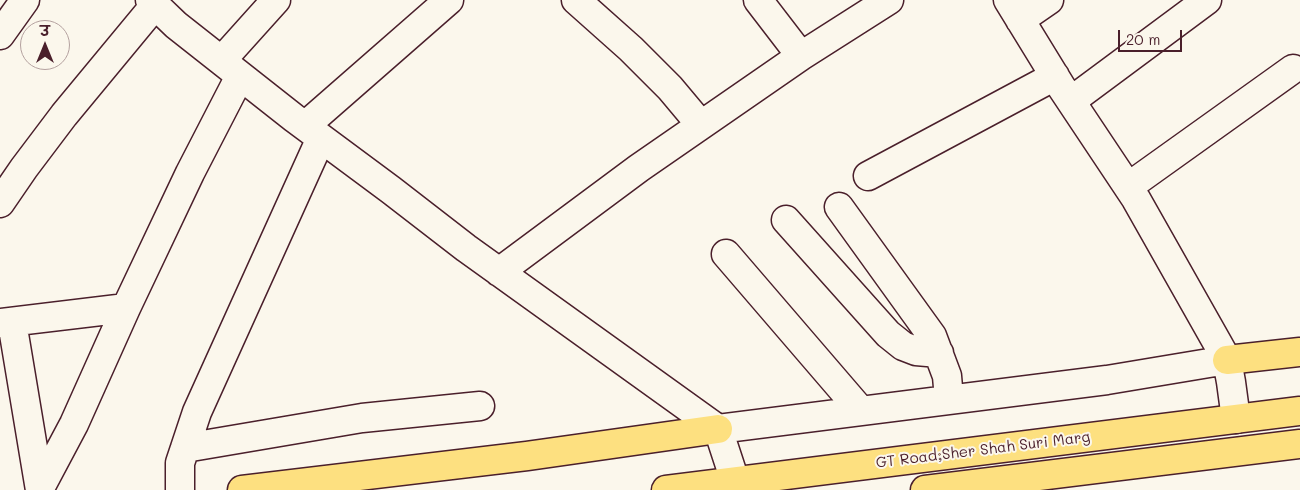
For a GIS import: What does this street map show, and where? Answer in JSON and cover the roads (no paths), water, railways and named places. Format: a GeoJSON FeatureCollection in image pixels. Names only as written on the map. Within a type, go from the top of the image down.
{"type":"FeatureCollection","features":[{"type":"Feature","properties":{"kind":"main road"},"geometry":{"type":"LineString","coordinates":[[1227,360],[1300,352]]}},
{"type":"Feature","properties":{"kind":"main road","name":"GT Road;Sher Shah Suri Marg"},"geometry":{"type":"LineString","coordinates":[[666,490],[737,486],[1300,411]]}},
{"type":"Feature","properties":{"kind":"main road"},"geometry":{"type":"LineString","coordinates":[[242,490],[527,456],[718,429]]}},
{"type":"Feature","properties":{"kind":"main road"},"geometry":{"type":"LineString","coordinates":[[925,490],[983,487],[1300,444]]}},
{"type":"Feature","properties":{"kind":"street"},"geometry":{"type":"LineString","coordinates":[[0,35],[25,0]]}},
{"type":"Feature","properties":{"kind":"street"},"geometry":{"type":"LineString","coordinates":[[40,489],[74,424],[190,173],[231,68],[276,0]]}},
{"type":"Feature","properties":{"kind":"street"},"geometry":{"type":"LineString","coordinates":[[180,490],[180,463],[197,412],[313,132],[449,0]]}},
{"type":"Feature","properties":{"kind":"street"},"geometry":{"type":"LineString","coordinates":[[576,0],[631,48],[670,88],[701,125]]}},
{"type":"Feature","properties":{"kind":"street"},"geometry":{"type":"LineString","coordinates":[[758,0],[801,56]]}},
{"type":"Feature","properties":{"kind":"street"},"geometry":{"type":"LineString","coordinates":[[499,272],[624,179],[701,125],[801,56],[889,0]]}},
{"type":"Feature","properties":{"kind":"street"},"geometry":{"type":"LineString","coordinates":[[1049,0],[1014,10],[1128,187],[1227,360],[1236,419]]}},
{"type":"Feature","properties":{"kind":"street"},"geometry":{"type":"LineString","coordinates":[[1071,100],[1207,0]]}},
{"type":"Feature","properties":{"kind":"street"},"geometry":{"type":"LineString","coordinates":[[0,203],[64,115],[152,2],[176,25],[313,132],[499,272],[718,429],[737,486]]}},
{"type":"Feature","properties":{"kind":"street"},"geometry":{"type":"LineString","coordinates":[[1128,187],[1293,69]]}},
{"type":"Feature","properties":{"kind":"street"},"geometry":{"type":"LineString","coordinates":[[868,176],[1055,76]]}},
{"type":"Feature","properties":{"kind":"street"},"geometry":{"type":"LineString","coordinates":[[839,207],[932,336],[947,376],[949,399]]}},
{"type":"Feature","properties":{"kind":"street"},"geometry":{"type":"LineString","coordinates":[[786,220],[888,334],[903,346],[916,351],[939,353]]}},
{"type":"Feature","properties":{"kind":"street"},"geometry":{"type":"LineString","coordinates":[[726,254],[860,411]]}},
{"type":"Feature","properties":{"kind":"street"},"geometry":{"type":"LineString","coordinates":[[40,489],[6,322],[126,308]]}},
{"type":"Feature","properties":{"kind":"street"},"geometry":{"type":"LineString","coordinates":[[718,429],[1107,380],[1227,360]]}},
{"type":"Feature","properties":{"kind":"street"},"geometry":{"type":"LineString","coordinates":[[185,448],[362,418],[480,406]]}}]}
